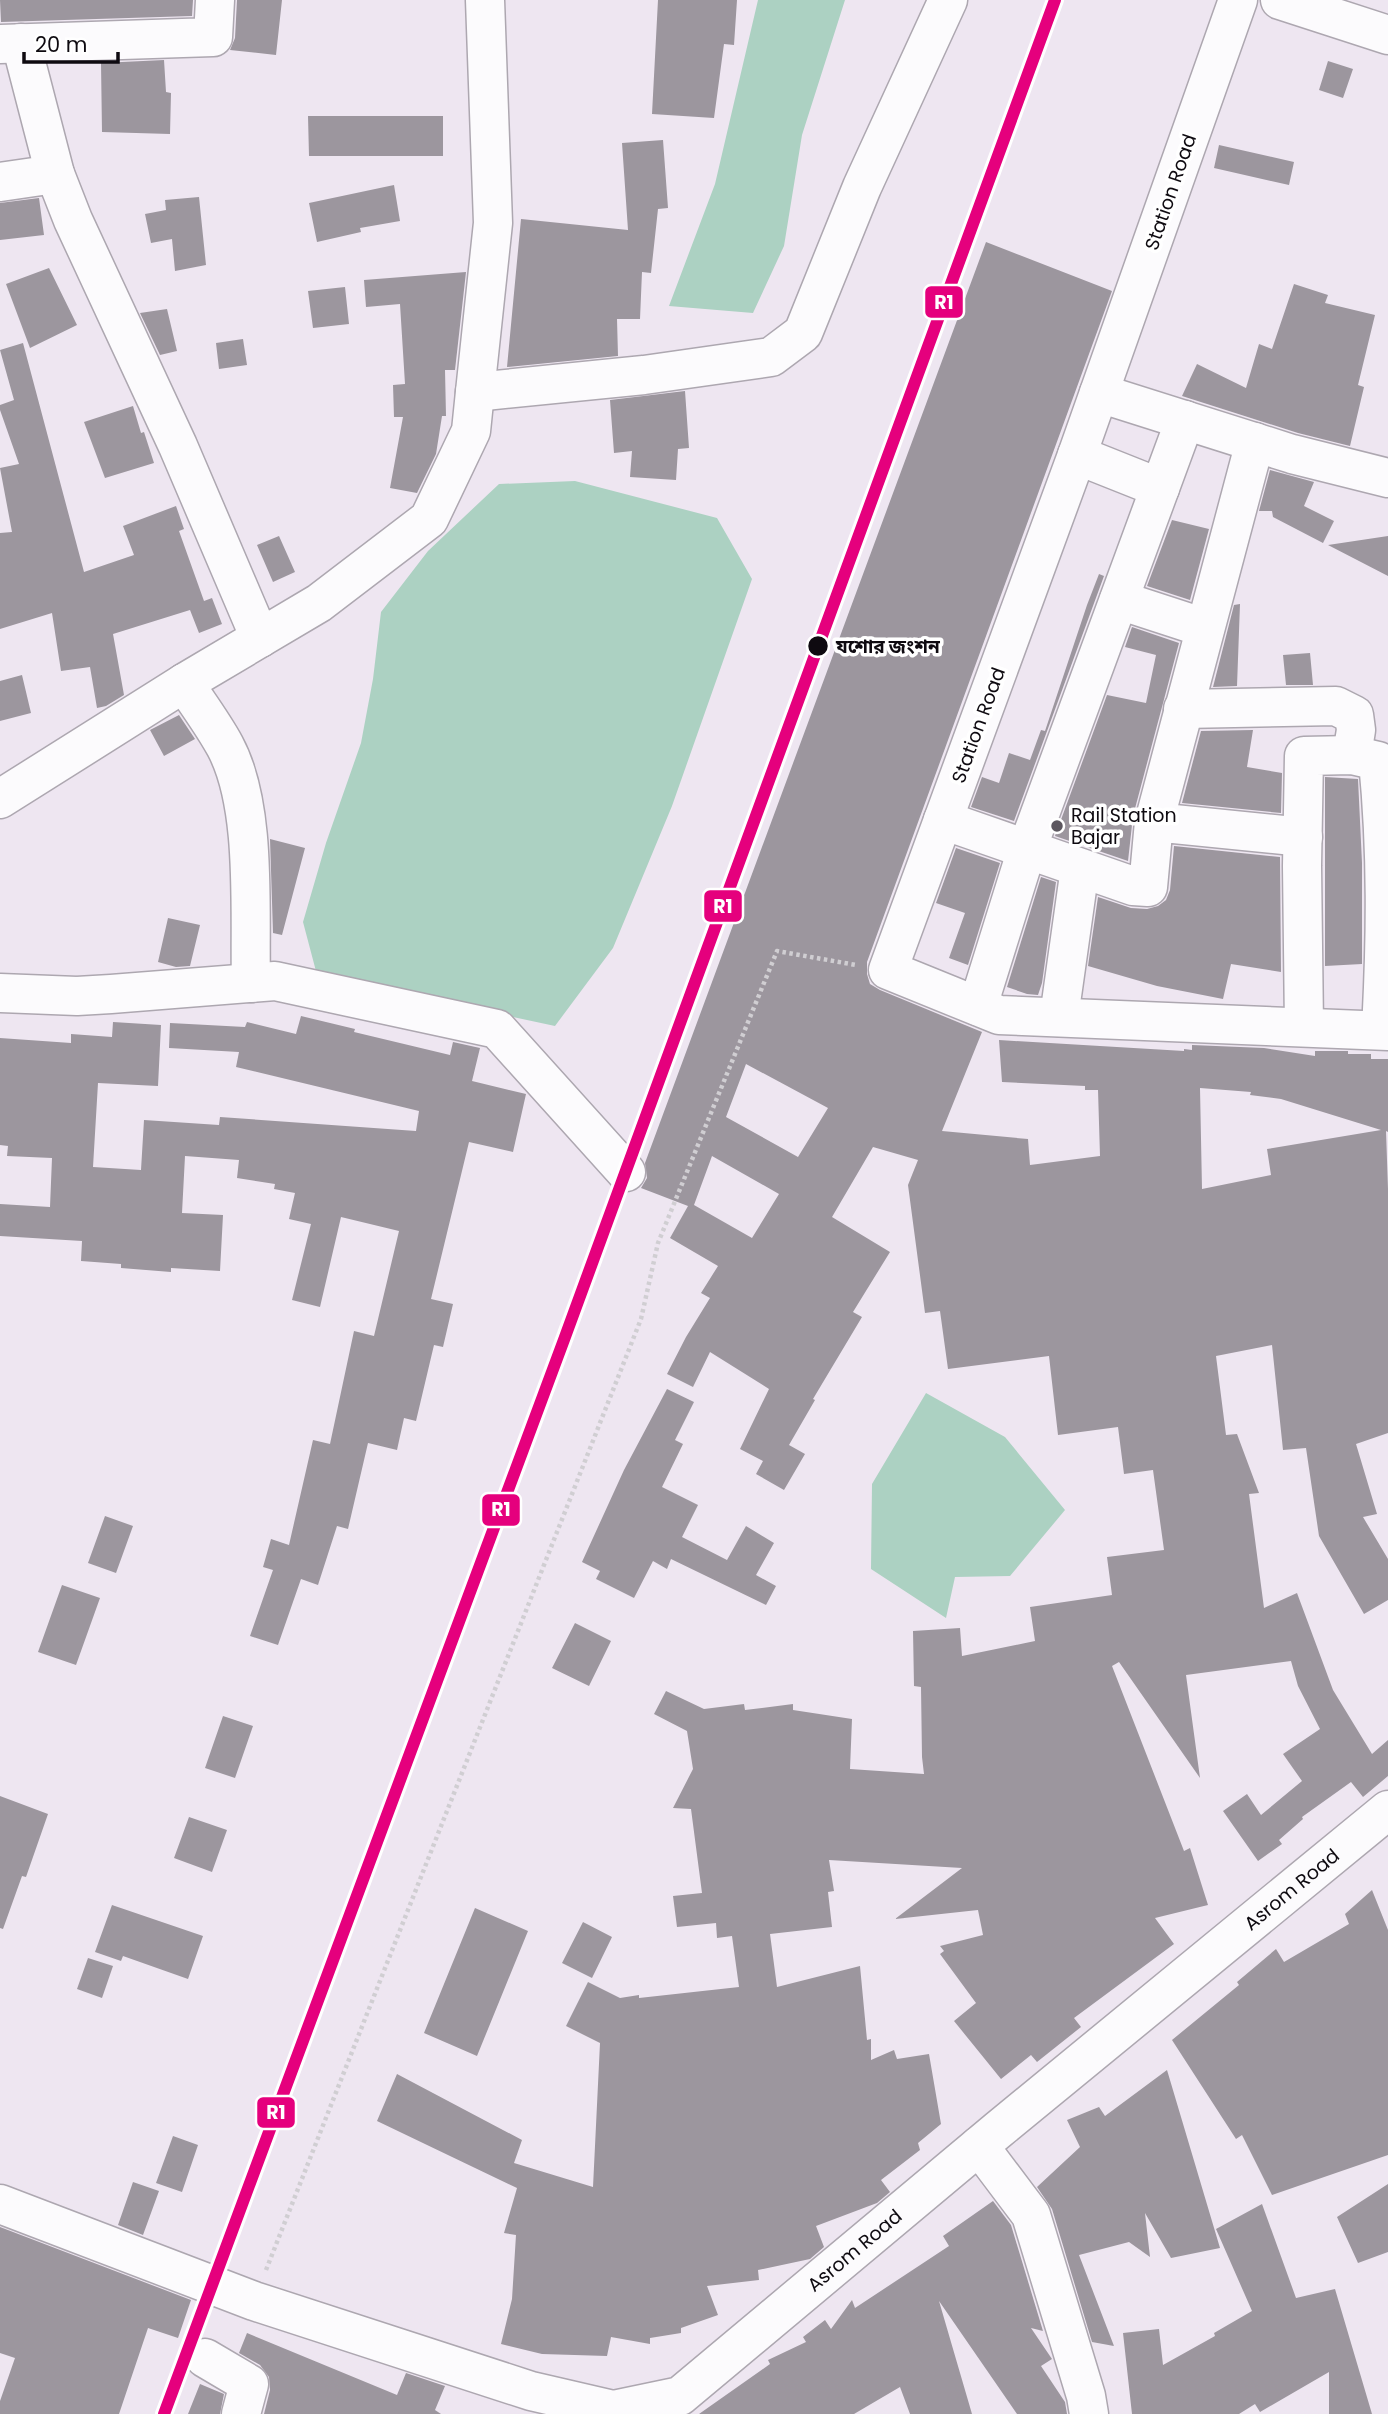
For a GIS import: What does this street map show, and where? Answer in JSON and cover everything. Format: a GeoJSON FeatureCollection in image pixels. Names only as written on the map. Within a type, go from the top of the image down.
{"type":"FeatureCollection","features":[{"type":"Feature","properties":{"kind":"street"},"geometry":{"type":"LineString","coordinates":[[215,0],[214,37],[10,44],[73,220],[178,446],[260,638]]}},
{"type":"Feature","properties":{"kind":"street"},"geometry":{"type":"LineString","coordinates":[[0,799],[184,683],[319,603],[429,519],[471,431],[493,223],[485,0]]}},
{"type":"Feature","properties":{"kind":"street"},"geometry":{"type":"LineString","coordinates":[[475,392],[645,375],[771,357],[803,333],[862,187],[948,0]]}},
{"type":"Feature","properties":{"kind":"street","name":"Station Road"},"geometry":{"type":"LineString","coordinates":[[888,970],[1077,455],[1238,0]]}},
{"type":"Feature","properties":{"kind":"street"},"geometry":{"type":"LineString","coordinates":[[1280,0],[1388,35]]}},
{"type":"Feature","properties":{"kind":"street"},"geometry":{"type":"LineString","coordinates":[[0,182],[55,174]]}},
{"type":"Feature","properties":{"kind":"street"},"geometry":{"type":"LineString","coordinates":[[1099,393],[1292,454],[1388,478]]}},
{"type":"Feature","properties":{"kind":"street"},"geometry":{"type":"LineString","coordinates":[[978,1006],[1027,849],[1185,420]]}},
{"type":"Feature","properties":{"kind":"street"},"geometry":{"type":"LineString","coordinates":[[943,820],[1133,886],[1147,887],[1154,822],[1255,442]]}},
{"type":"Feature","properties":{"kind":"street"},"geometry":{"type":"LineString","coordinates":[[1077,455],[1160,488]]}},
{"type":"Feature","properties":{"kind":"street"},"geometry":{"type":"LineString","coordinates":[[1119,600],[1205,628]]}},
{"type":"Feature","properties":{"kind":"street"},"geometry":{"type":"LineString","coordinates":[[184,683],[226,747],[240,785],[248,827],[251,983]]}},
{"type":"Feature","properties":{"kind":"street"},"geometry":{"type":"LineString","coordinates":[[1184,709],[1336,706],[1354,715],[1356,730],[1352,755]]}},
{"type":"Feature","properties":{"kind":"street"},"geometry":{"type":"LineString","coordinates":[[888,970],[999,1015],[1385,1031],[1385,829],[1378,761],[1352,755],[1304,756],[1304,1027]]}},
{"type":"Feature","properties":{"kind":"street"},"geometry":{"type":"LineString","coordinates":[[1154,822],[1303,837]]}},
{"type":"Feature","properties":{"kind":"street"},"geometry":{"type":"LineString","coordinates":[[1059,1017],[1080,867]]}},
{"type":"Feature","properties":{"kind":"street"},"geometry":{"type":"LineString","coordinates":[[0,993],[88,995],[275,981],[497,1029],[626,1172]]}},
{"type":"Feature","properties":{"kind":"street","name":"Asrom Road"},"geometry":{"type":"LineString","coordinates":[[0,2204],[244,2297],[531,2391],[613,2412],[680,2396],[1388,1810]]}},
{"type":"Feature","properties":{"kind":"street"},"geometry":{"type":"LineString","coordinates":[[979,2146],[1031,2215],[1086,2396],[1088,2414]]}},
{"type":"Feature","properties":{"kind":"street"},"geometry":{"type":"LineString","coordinates":[[205,2358],[249,2384],[241,2414]]}},
{"type":"Feature","properties":{"kind":"path"},"geometry":{"type":"LineString","coordinates":[[244,2297],[642,1319],[658,1243],[777,951],[888,970]]}},
{"type":"Feature","properties":{"kind":"shaded area"},"geometry":{"type":"Polygon","coordinates":[[[758,0],[845,0],[802,135],[784,246],[753,313],[669,306],[715,184],[758,0]]]}},
{"type":"Feature","properties":{"kind":"shaded area"},"geometry":{"type":"Polygon","coordinates":[[[575,481],[717,518],[752,579],[672,806],[613,948],[555,1026],[317,975],[303,922],[326,843],[361,743],[373,679],[381,612],[428,551],[499,484],[575,481]]]}},
{"type":"Feature","properties":{"kind":"shaded area"},"geometry":{"type":"Polygon","coordinates":[[[926,1393],[1005,1437],[1065,1510],[1010,1576],[955,1577],[946,1618],[871,1569],[872,1484],[926,1393]]]}},
{"type":"Feature","properties":{"kind":"building"},"geometry":{"type":"Polygon","coordinates":[[[0,0],[193,0],[192,16],[1,22],[0,0]]]}},
{"type":"Feature","properties":{"kind":"building"},"geometry":{"type":"Polygon","coordinates":[[[237,0],[282,0],[276,55],[230,50],[235,38],[237,0]]]}},
{"type":"Feature","properties":{"kind":"building"},"geometry":{"type":"Polygon","coordinates":[[[658,0],[737,0],[734,45],[724,44],[714,118],[652,114],[658,0]]]}},
{"type":"Feature","properties":{"kind":"building"},"geometry":{"type":"Polygon","coordinates":[[[164,60],[166,92],[171,93],[170,134],[102,132],[101,63],[164,60]]]}},
{"type":"Feature","properties":{"kind":"building"},"geometry":{"type":"Polygon","coordinates":[[[1328,61],[1353,69],[1343,98],[1319,90],[1328,61]]]}},
{"type":"Feature","properties":{"kind":"building"},"geometry":{"type":"Polygon","coordinates":[[[308,116],[443,116],[443,156],[309,156],[308,116]]]}},
{"type":"Feature","properties":{"kind":"building"},"geometry":{"type":"Polygon","coordinates":[[[663,140],[668,208],[658,209],[651,273],[642,272],[640,319],[617,319],[618,356],[507,367],[521,219],[628,230],[622,143],[663,140]]]}},
{"type":"Feature","properties":{"kind":"building"},"geometry":{"type":"Polygon","coordinates":[[[1219,145],[1294,162],[1289,185],[1214,168],[1219,145]]]}},
{"type":"Feature","properties":{"kind":"building"},"geometry":{"type":"Polygon","coordinates":[[[394,185],[400,221],[360,228],[361,232],[317,242],[309,203],[394,185]]]}},
{"type":"Feature","properties":{"kind":"building"},"geometry":{"type":"Polygon","coordinates":[[[199,197],[206,265],[175,271],[172,239],[151,243],[145,214],[166,210],[165,200],[199,197]]]}},
{"type":"Feature","properties":{"kind":"building"},"geometry":{"type":"Polygon","coordinates":[[[39,198],[44,235],[0,240],[0,203],[39,198]]]}},
{"type":"Feature","properties":{"kind":"building"},"geometry":{"type":"Polygon","coordinates":[[[986,242],[1112,291],[867,962],[867,974],[870,984],[880,990],[982,1032],[942,1131],[1028,1139],[1030,1165],[1100,1156],[1098,1090],[1085,1090],[1085,1086],[1002,1082],[999,1040],[1184,1051],[1192,1050],[1192,1045],[1264,1048],[1315,1056],[1315,1051],[1348,1051],[1348,1054],[1371,1054],[1371,1059],[1388,1059],[1388,1433],[1356,1444],[1377,1514],[1363,1517],[1388,1559],[1388,1600],[1364,1614],[1319,1536],[1306,1448],[1283,1450],[1272,1345],[1216,1356],[1226,1435],[1237,1434],[1259,1493],[1249,1494],[1264,1608],[1297,1593],[1333,1690],[1372,1754],[1388,1740],[1388,1776],[1363,1797],[1351,1782],[1302,1817],[1303,1819],[1279,1840],[1282,1844],[1258,1861],[1223,1811],[1247,1794],[1261,1815],[1302,1781],[1283,1754],[1320,1729],[1298,1686],[1291,1661],[1186,1675],[1200,1778],[1119,1662],[1112,1666],[1184,1851],[1190,1848],[1208,1905],[1155,1918],[1174,1944],[1074,2018],[1081,2027],[1037,2062],[1031,2055],[1001,2079],[954,2021],[976,2003],[940,1954],[944,1951],[940,1946],[983,1935],[978,1910],[895,1919],[962,1868],[829,1860],[834,1891],[828,1892],[832,1927],[770,1934],[777,1987],[860,1966],[867,2040],[871,2039],[871,2060],[894,2050],[897,2059],[929,2054],[941,2124],[918,2143],[920,2150],[881,2180],[890,2192],[877,2203],[816,2226],[824,2247],[810,2259],[758,2270],[759,2280],[707,2286],[718,2315],[681,2328],[681,2333],[650,2338],[650,2344],[611,2337],[607,2356],[542,2354],[501,2344],[512,2299],[516,2235],[504,2233],[517,2188],[377,2121],[397,2074],[522,2140],[514,2163],[593,2187],[600,2043],[566,2026],[588,1982],[620,1998],[739,1987],[732,1936],[717,1938],[716,1923],[677,1927],[673,1896],[702,1893],[691,1809],[673,1808],[693,1769],[687,1731],[654,1714],[666,1691],[704,1709],[744,1704],[745,1710],[793,1704],[793,1710],[852,1719],[850,1769],[924,1774],[921,1687],[914,1686],[913,1631],[960,1628],[962,1656],[1035,1641],[1030,1607],[1112,1595],[1107,1557],[1164,1550],[1153,1470],[1124,1474],[1118,1427],[1058,1435],[1049,1356],[948,1369],[940,1311],[925,1313],[908,1185],[918,1160],[873,1147],[832,1217],[890,1252],[853,1312],[862,1317],[789,1445],[805,1454],[784,1490],[756,1474],[763,1461],[740,1449],[769,1389],[710,1352],[693,1387],[667,1374],[710,1298],[701,1293],[718,1266],[670,1238],[688,1206],[641,1188],[647,1178],[645,1163],[986,242]],[[746,1064],[726,1117],[798,1157],[828,1108],[746,1064]],[[1200,1088],[1202,1189],[1271,1175],[1267,1149],[1381,1130],[1281,1099],[1250,1095],[1251,1092],[1200,1088]],[[712,1156],[694,1205],[752,1238],[779,1194],[712,1156]]]}},
{"type":"Feature","properties":{"kind":"building"},"geometry":{"type":"Polygon","coordinates":[[[49,268],[77,325],[30,348],[6,284],[49,268]]]}},
{"type":"Feature","properties":{"kind":"building"},"geometry":{"type":"Polygon","coordinates":[[[466,272],[455,370],[445,370],[446,416],[442,416],[436,454],[417,493],[390,488],[403,417],[394,417],[393,385],[405,384],[400,304],[366,307],[364,280],[466,272]]]}},
{"type":"Feature","properties":{"kind":"building"},"geometry":{"type":"Polygon","coordinates":[[[1294,284],[1328,295],[1325,303],[1375,315],[1358,385],[1364,387],[1350,446],[1298,433],[1182,396],[1197,364],[1246,388],[1259,344],[1272,349],[1294,284]]]}},
{"type":"Feature","properties":{"kind":"building"},"geometry":{"type":"Polygon","coordinates":[[[345,287],[349,324],[313,328],[308,291],[345,287]]]}},
{"type":"Feature","properties":{"kind":"building"},"geometry":{"type":"Polygon","coordinates":[[[167,309],[177,351],[160,355],[140,313],[167,309]]]}},
{"type":"Feature","properties":{"kind":"building"},"geometry":{"type":"Polygon","coordinates":[[[243,339],[247,365],[219,369],[216,343],[243,339]]]}},
{"type":"Feature","properties":{"kind":"building"},"geometry":{"type":"Polygon","coordinates":[[[23,343],[84,572],[134,555],[123,526],[176,506],[184,529],[179,531],[204,601],[212,598],[222,624],[199,633],[190,610],[113,634],[124,695],[106,706],[97,708],[90,667],[61,671],[52,613],[0,629],[0,533],[12,532],[0,468],[19,464],[0,410],[0,405],[14,400],[0,350],[23,343]]]}},
{"type":"Feature","properties":{"kind":"building"},"geometry":{"type":"Polygon","coordinates":[[[685,391],[689,448],[678,449],[676,480],[630,477],[632,451],[614,453],[610,400],[685,391]]]}},
{"type":"Feature","properties":{"kind":"building"},"geometry":{"type":"Polygon","coordinates":[[[133,406],[154,463],[105,478],[84,422],[133,406]]]}},
{"type":"Feature","properties":{"kind":"building"},"geometry":{"type":"Polygon","coordinates":[[[1270,470],[1314,482],[1304,506],[1334,521],[1323,543],[1273,517],[1272,511],[1259,511],[1270,470]]]}},
{"type":"Feature","properties":{"kind":"building"},"geometry":{"type":"Polygon","coordinates":[[[1172,520],[1209,529],[1190,600],[1147,586],[1172,520]]]}},
{"type":"Feature","properties":{"kind":"building"},"geometry":{"type":"Polygon","coordinates":[[[279,536],[295,572],[273,582],[257,545],[279,536]]]}},
{"type":"Feature","properties":{"kind":"building"},"geometry":{"type":"Polygon","coordinates":[[[1388,536],[1388,576],[1328,545],[1388,536]]]}},
{"type":"Feature","properties":{"kind":"building"},"geometry":{"type":"Polygon","coordinates":[[[1099,574],[1104,576],[1014,821],[971,807],[982,777],[999,783],[1009,753],[1030,760],[1041,730],[1045,731],[1099,574]]]}},
{"type":"Feature","properties":{"kind":"building"},"geometry":{"type":"Polygon","coordinates":[[[1240,604],[1237,686],[1213,687],[1234,605],[1240,604]]]}},
{"type":"Feature","properties":{"kind":"building"},"geometry":{"type":"Polygon","coordinates":[[[1132,627],[1179,643],[1133,816],[1128,861],[1055,836],[1107,695],[1146,703],[1156,655],[1125,647],[1132,627]]]}},
{"type":"Feature","properties":{"kind":"building"},"geometry":{"type":"Polygon","coordinates":[[[1310,653],[1313,685],[1286,685],[1283,655],[1310,653]]]}},
{"type":"Feature","properties":{"kind":"building"},"geometry":{"type":"Polygon","coordinates":[[[22,675],[31,713],[0,721],[0,681],[22,675]]]}},
{"type":"Feature","properties":{"kind":"building"},"geometry":{"type":"Polygon","coordinates":[[[179,715],[195,739],[164,756],[150,730],[179,715]]]}},
{"type":"Feature","properties":{"kind":"building"},"geometry":{"type":"Polygon","coordinates":[[[1253,730],[1247,767],[1282,773],[1281,813],[1182,803],[1201,731],[1253,730]]]}},
{"type":"Feature","properties":{"kind":"building"},"geometry":{"type":"Polygon","coordinates":[[[1325,777],[1358,779],[1362,863],[1362,964],[1325,966],[1325,777]]]}},
{"type":"Feature","properties":{"kind":"building"},"geometry":{"type":"Polygon","coordinates":[[[270,839],[305,848],[282,935],[273,933],[270,839]]]}},
{"type":"Feature","properties":{"kind":"building"},"geometry":{"type":"Polygon","coordinates":[[[1174,846],[1280,857],[1281,972],[1231,964],[1223,999],[1157,986],[1088,966],[1098,897],[1131,908],[1147,909],[1158,906],[1166,900],[1170,890],[1174,846]]]}},
{"type":"Feature","properties":{"kind":"building"},"geometry":{"type":"Polygon","coordinates":[[[956,848],[1000,863],[968,965],[949,958],[965,913],[936,903],[956,848]]]}},
{"type":"Feature","properties":{"kind":"building"},"geometry":{"type":"Polygon","coordinates":[[[1041,877],[1056,882],[1038,995],[1007,987],[1041,877]]]}},
{"type":"Feature","properties":{"kind":"building"},"geometry":{"type":"Polygon","coordinates":[[[168,918],[200,925],[190,966],[176,967],[158,962],[168,918]]]}},
{"type":"Feature","properties":{"kind":"building"},"geometry":{"type":"Polygon","coordinates":[[[301,1016],[450,1055],[453,1042],[480,1048],[472,1081],[526,1094],[513,1152],[469,1142],[431,1299],[453,1304],[443,1347],[434,1345],[416,1421],[404,1418],[397,1450],[368,1443],[348,1529],[337,1526],[318,1585],[301,1579],[278,1645],[250,1636],[273,1570],[263,1567],[271,1539],[289,1545],[313,1440],[330,1444],[354,1331],[374,1336],[399,1231],[341,1217],[320,1307],[292,1300],[311,1224],[289,1219],[295,1193],[274,1189],[275,1184],[237,1178],[239,1160],[185,1156],[182,1213],[223,1215],[220,1271],[171,1268],[171,1272],[121,1268],[121,1264],[81,1261],[82,1241],[0,1236],[0,1204],[50,1207],[52,1158],[7,1156],[8,1146],[0,1145],[0,1038],[71,1043],[71,1034],[112,1037],[113,1022],[161,1025],[158,1086],[98,1083],[93,1167],[141,1170],[144,1120],[219,1125],[220,1117],[416,1131],[419,1111],[236,1067],[239,1052],[169,1048],[170,1023],[245,1027],[247,1022],[296,1034],[301,1016]]]}},
{"type":"Feature","properties":{"kind":"building"},"geometry":{"type":"Polygon","coordinates":[[[667,1389],[694,1402],[675,1440],[683,1444],[662,1487],[698,1505],[682,1537],[727,1560],[746,1526],[774,1543],[756,1575],[776,1586],[766,1605],[671,1559],[667,1569],[653,1561],[634,1598],[596,1579],[600,1571],[582,1562],[624,1470],[667,1389]]]}},
{"type":"Feature","properties":{"kind":"building"},"geometry":{"type":"Polygon","coordinates":[[[105,1516],[133,1526],[116,1573],[88,1563],[105,1516]]]}},
{"type":"Feature","properties":{"kind":"building"},"geometry":{"type":"Polygon","coordinates":[[[62,1585],[100,1598],[76,1665],[38,1652],[62,1585]]]}},
{"type":"Feature","properties":{"kind":"building"},"geometry":{"type":"Polygon","coordinates":[[[575,1623],[611,1641],[589,1686],[552,1668],[575,1623]]]}},
{"type":"Feature","properties":{"kind":"building"},"geometry":{"type":"Polygon","coordinates":[[[223,1716],[253,1726],[235,1778],[205,1768],[223,1716]]]}},
{"type":"Feature","properties":{"kind":"building"},"geometry":{"type":"Polygon","coordinates":[[[0,1796],[48,1814],[26,1877],[22,1876],[3,1929],[0,1928],[0,1796]]]}},
{"type":"Feature","properties":{"kind":"building"},"geometry":{"type":"Polygon","coordinates":[[[189,1817],[227,1830],[212,1872],[174,1858],[189,1817]]]}},
{"type":"Feature","properties":{"kind":"building"},"geometry":{"type":"Polygon","coordinates":[[[1372,1890],[1388,1930],[1388,2155],[1272,2195],[1242,2135],[1236,2139],[1172,2040],[1239,1985],[1237,1982],[1276,1949],[1284,1962],[1349,1924],[1345,1914],[1372,1890]]]}},
{"type":"Feature","properties":{"kind":"building"},"geometry":{"type":"Polygon","coordinates":[[[112,1905],[203,1936],[188,1979],[123,1956],[121,1961],[95,1952],[112,1905]]]}},
{"type":"Feature","properties":{"kind":"building"},"geometry":{"type":"Polygon","coordinates":[[[475,1908],[528,1931],[477,2056],[424,2033],[475,1908]]]}},
{"type":"Feature","properties":{"kind":"building"},"geometry":{"type":"Polygon","coordinates":[[[583,1922],[612,1937],[592,1978],[562,1963],[583,1922]]]}},
{"type":"Feature","properties":{"kind":"building"},"geometry":{"type":"Polygon","coordinates":[[[88,1958],[113,1966],[102,1998],[77,1989],[88,1958]]]}},
{"type":"Feature","properties":{"kind":"building"},"geometry":{"type":"Polygon","coordinates":[[[1167,2070],[1220,2248],[1171,2258],[1145,2213],[1150,2257],[1129,2242],[1079,2255],[1114,2346],[1092,2342],[1052,2209],[1037,2187],[1080,2147],[1067,2120],[1099,2107],[1105,2116],[1167,2070]]]}},
{"type":"Feature","properties":{"kind":"building"},"geometry":{"type":"Polygon","coordinates":[[[173,2136],[198,2145],[182,2192],[156,2183],[173,2136]]]}},
{"type":"Feature","properties":{"kind":"building"},"geometry":{"type":"Polygon","coordinates":[[[133,2182],[159,2191],[143,2235],[118,2225],[133,2182]]]}},
{"type":"Feature","properties":{"kind":"building"},"geometry":{"type":"Polygon","coordinates":[[[1388,2184],[1388,2252],[1358,2263],[1337,2217],[1388,2184]]]}},
{"type":"Feature","properties":{"kind":"building"},"geometry":{"type":"Polygon","coordinates":[[[993,2201],[1011,2225],[1043,2331],[1031,2328],[1052,2359],[1041,2366],[1065,2402],[1067,2414],[1017,2414],[939,2301],[972,2414],[910,2414],[900,2387],[854,2414],[699,2414],[770,2364],[768,2360],[806,2342],[803,2337],[825,2320],[831,2329],[852,2300],[855,2308],[949,2246],[943,2236],[993,2201]]]}},
{"type":"Feature","properties":{"kind":"building"},"geometry":{"type":"Polygon","coordinates":[[[1262,2204],[1296,2298],[1335,2289],[1372,2414],[1329,2414],[1329,2372],[1260,2412],[1255,2404],[1239,2414],[1132,2414],[1123,2333],[1159,2329],[1163,2365],[1215,2336],[1214,2333],[1252,2311],[1216,2229],[1262,2204]]]}},
{"type":"Feature","properties":{"kind":"building"},"geometry":{"type":"Polygon","coordinates":[[[0,2227],[191,2300],[178,2338],[148,2328],[119,2414],[0,2414],[0,2401],[15,2358],[0,2353],[0,2227]]]}},
{"type":"Feature","properties":{"kind":"building"},"geometry":{"type":"Polygon","coordinates":[[[247,2333],[397,2395],[406,2373],[445,2386],[435,2410],[441,2414],[264,2414],[270,2390],[269,2377],[260,2365],[239,2353],[247,2333]]]}},
{"type":"Feature","properties":{"kind":"building"},"geometry":{"type":"Polygon","coordinates":[[[200,2384],[224,2394],[220,2414],[188,2414],[200,2384]]]}},
{"type":"Feature","properties":{"kind":"transit line","name":"R1"},"geometry":{"type":"LineString","coordinates":[[164,2414],[565,1337],[1055,0]]}},
{"type":"Feature","properties":{"kind":"place","name":"যশোর জংশন"},"geometry":{"type":"Point","coordinates":[818,646]}},
{"type":"Feature","properties":{"kind":"place","name":"Rail Station Bajar"},"geometry":{"type":"Point","coordinates":[1057,826]}}]}
